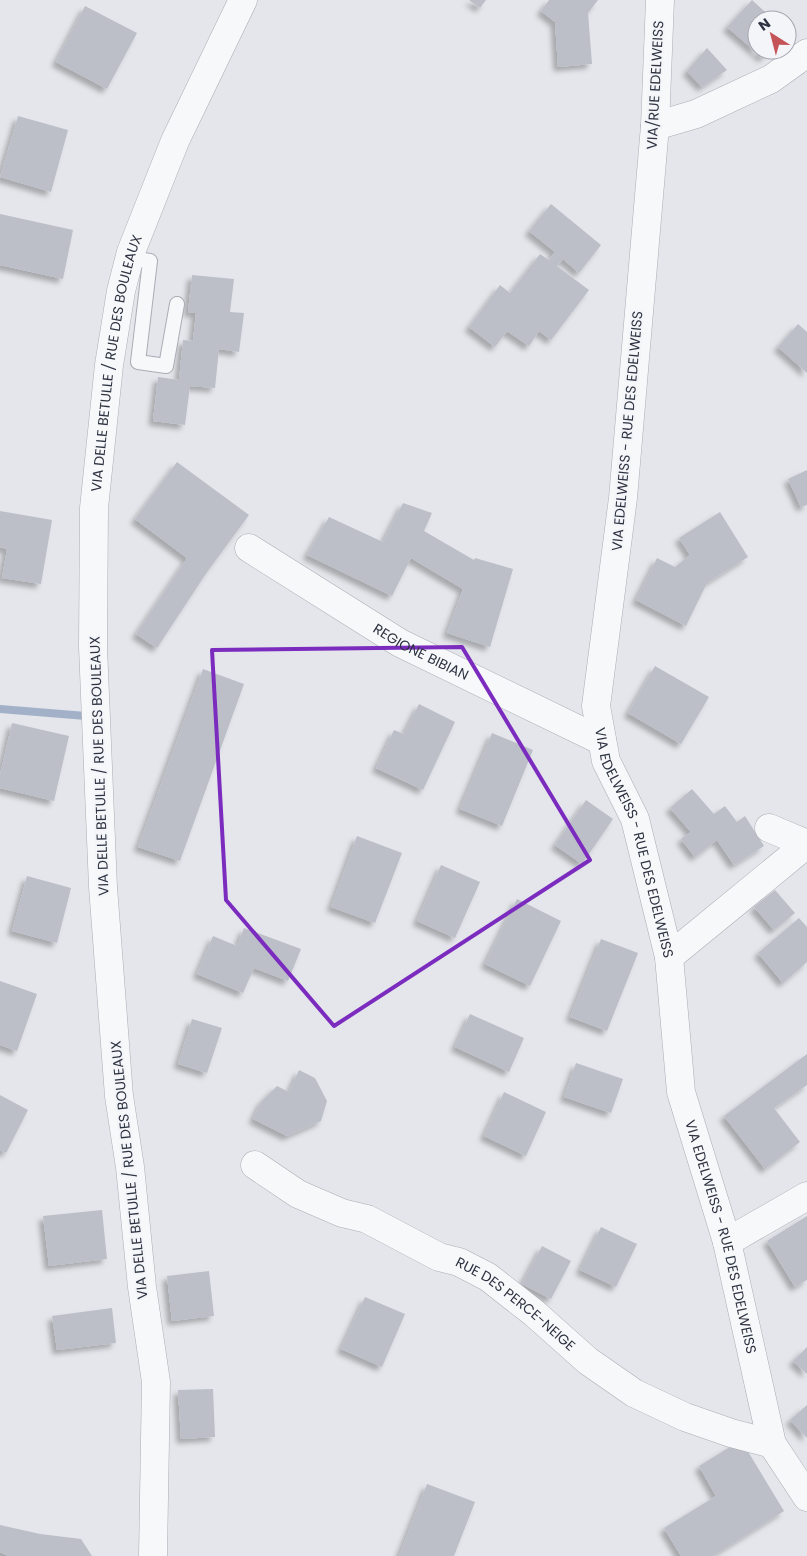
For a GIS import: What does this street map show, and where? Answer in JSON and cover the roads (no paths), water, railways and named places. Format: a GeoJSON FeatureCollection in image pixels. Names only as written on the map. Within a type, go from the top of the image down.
{"type":"FeatureCollection","features":[{"type":"Feature","properties":{"kind":"street","name":"VIA DELLE BETULLE / RUE DES BOULEAUX"},"geometry":{"type":"LineString","coordinates":[[152,1556],[156,1382],[142,1287],[130,1167],[119,1096],[103,887],[93,647],[94,508],[109,365],[130,258],[175,141],[243,0]]}},
{"type":"Feature","properties":{"kind":"street","name":"VIA/RUE EDELWEISS"},"geometry":{"type":"LineString","coordinates":[[650,170],[655,126],[660,0]]}},
{"type":"Feature","properties":{"kind":"street"},"geometry":{"type":"LineString","coordinates":[[655,126],[696,114],[771,79],[807,53]]}},
{"type":"Feature","properties":{"kind":"street","name":"VIA EDELWEISS - RUE DES EDELWEISS"},"geometry":{"type":"LineString","coordinates":[[650,170],[622,498],[596,706],[606,761],[635,819],[669,957],[681,1092],[727,1242],[772,1444],[807,1497]]}},
{"type":"Feature","properties":{"kind":"street","name":"REGIONE BIBIAN"},"geometry":{"type":"LineString","coordinates":[[249,548],[400,643],[602,741]]}},
{"type":"Feature","properties":{"kind":"street"},"geometry":{"type":"LineString","coordinates":[[669,957],[807,844],[769,828]]}},
{"type":"Feature","properties":{"kind":"street","name":"RUE DES PERCE-NEIGE"},"geometry":{"type":"LineString","coordinates":[[255,1165],[298,1194],[342,1213],[367,1219],[439,1257],[459,1262],[488,1277],[534,1313],[588,1361],[634,1393],[685,1417],[731,1433],[772,1444]]}},
{"type":"Feature","properties":{"kind":"street"},"geometry":{"type":"LineString","coordinates":[[727,1242],[807,1196]]}},
{"type":"Feature","properties":{"kind":"lane"},"geometry":{"type":"LineString","coordinates":[[130,258],[150,261],[138,362],[166,366],[177,304]]}},
{"type":"Feature","properties":{"kind":"waterway"},"geometry":{"type":"LineString","coordinates":[[0,709],[86,716]]}}]}
